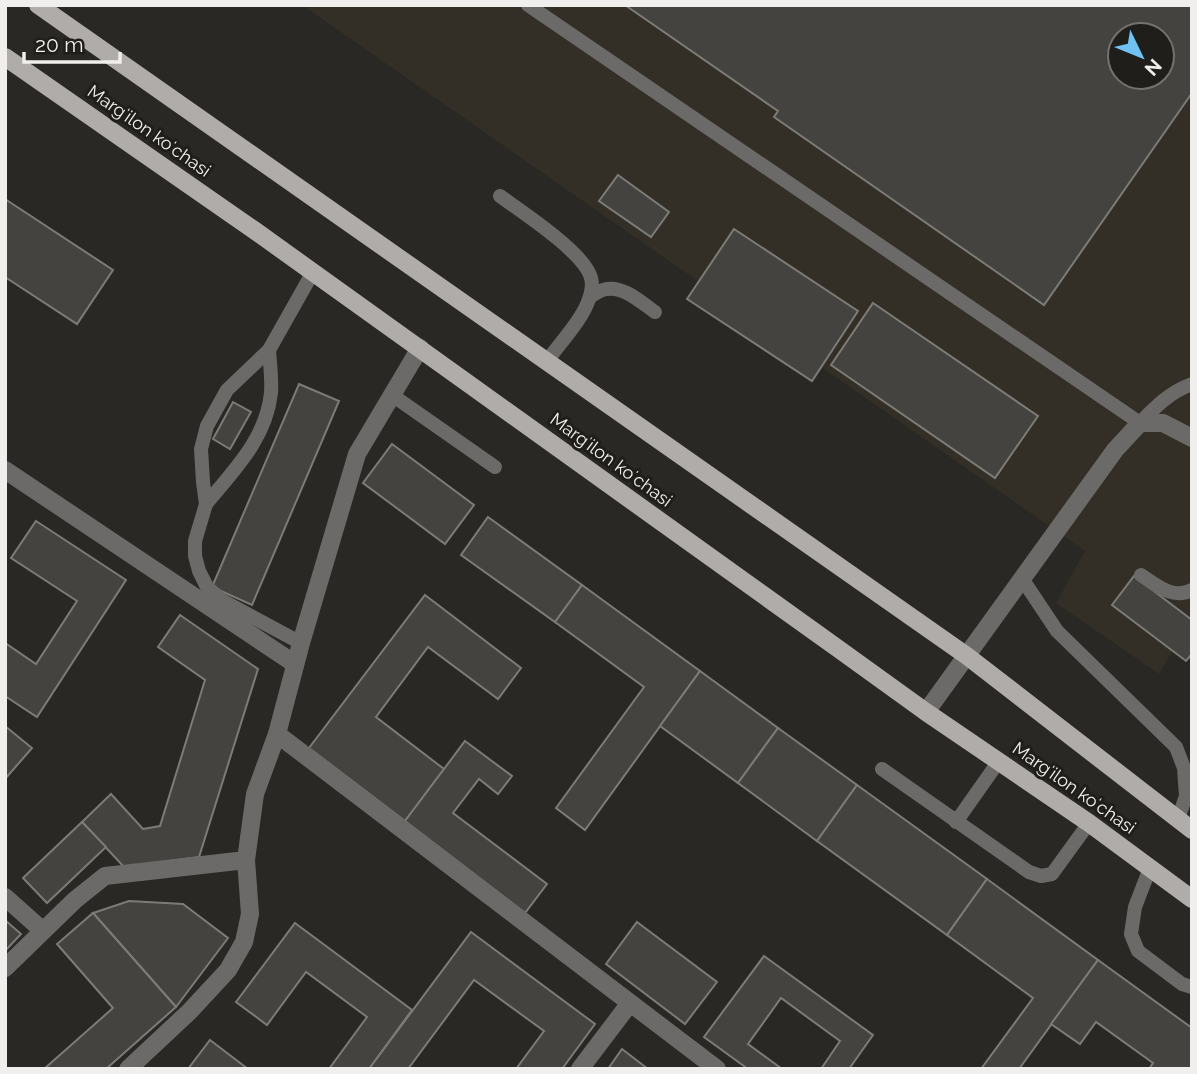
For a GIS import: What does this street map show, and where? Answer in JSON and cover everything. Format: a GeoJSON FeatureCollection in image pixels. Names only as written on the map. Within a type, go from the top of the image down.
{"type":"FeatureCollection","features":[{"type":"Feature","properties":{"kind":"main road","name":"Margʻilon koʻchasi"},"geometry":{"type":"LineString","coordinates":[[40,6],[967,656],[1185,824]]}},
{"type":"Feature","properties":{"kind":"main road","name":"Margʻilon koʻchasi"},"geometry":{"type":"LineString","coordinates":[[5,57],[313,272],[926,712],[1089,823],[1192,898]]}},
{"type":"Feature","properties":{"kind":"street"},"geometry":{"type":"LineString","coordinates":[[128,1069],[189,1012],[228,970],[244,942],[250,914],[246,860],[256,794],[277,734],[357,454],[420,348]]}},
{"type":"Feature","properties":{"kind":"street"},"geometry":{"type":"LineString","coordinates":[[926,712],[1115,450],[1140,424],[1163,424],[1192,439]]}},
{"type":"Feature","properties":{"kind":"street"},"geometry":{"type":"LineString","coordinates":[[5,470],[295,664]]}},
{"type":"Feature","properties":{"kind":"street"},"geometry":{"type":"LineString","coordinates":[[277,734],[717,1069]]}},
{"type":"Feature","properties":{"kind":"street"},"geometry":{"type":"LineString","coordinates":[[5,968],[42,930],[106,876],[246,860]]}},
{"type":"Feature","properties":{"kind":"street"},"geometry":{"type":"LineString","coordinates":[[5,897],[42,930]]}},
{"type":"Feature","properties":{"kind":"street"},"geometry":{"type":"LineString","coordinates":[[580,1069],[630,1003]]}},
{"type":"Feature","properties":{"kind":"lane"},"geometry":{"type":"LineString","coordinates":[[528,5],[1140,424],[1158,404],[1192,384]]}},
{"type":"Feature","properties":{"kind":"lane"},"geometry":{"type":"LineString","coordinates":[[500,196],[574,251],[592,279],[591,296],[585,309],[547,362]]}},
{"type":"Feature","properties":{"kind":"lane"},"geometry":{"type":"LineString","coordinates":[[206,504],[201,449],[207,426],[227,390],[269,350],[313,272]]}},
{"type":"Feature","properties":{"kind":"lane"},"geometry":{"type":"LineString","coordinates":[[591,296],[607,288],[620,290],[655,312]]}},
{"type":"Feature","properties":{"kind":"lane"},"geometry":{"type":"LineString","coordinates":[[269,350],[271,394],[264,425],[246,457],[206,504],[195,541],[195,556],[207,587],[223,601],[301,643]]}},
{"type":"Feature","properties":{"kind":"lane"},"geometry":{"type":"LineString","coordinates":[[392,395],[495,467]]}},
{"type":"Feature","properties":{"kind":"lane"},"geometry":{"type":"LineString","coordinates":[[1140,575],[1170,593],[1185,594],[1192,590]]}},
{"type":"Feature","properties":{"kind":"lane"},"geometry":{"type":"LineString","coordinates":[[1023,580],[1057,631],[1176,747],[1184,768],[1185,824]]}},
{"type":"Feature","properties":{"kind":"lane"},"geometry":{"type":"LineString","coordinates":[[956,822],[999,761]]}},
{"type":"Feature","properties":{"kind":"lane"},"geometry":{"type":"LineString","coordinates":[[882,769],[1029,872],[1041,876],[1052,874],[1089,823]]}},
{"type":"Feature","properties":{"kind":"lane"},"geometry":{"type":"LineString","coordinates":[[1150,868],[1135,907],[1131,934],[1138,951],[1182,984],[1192,987]]}},
{"type":"Feature","properties":{"kind":"shaded area"},"geometry":{"type":"Polygon","coordinates":[[[302,5],[1192,5],[1192,662],[1173,650],[1159,674],[1056,603],[1085,551],[302,5]]]}},
{"type":"Feature","properties":{"kind":"building"},"geometry":{"type":"Polygon","coordinates":[[[625,5],[1192,5],[1192,93],[1044,305],[774,117],[778,111],[625,5]]]}},
{"type":"Feature","properties":{"kind":"building"},"geometry":{"type":"Polygon","coordinates":[[[618,175],[669,212],[651,237],[599,201],[618,175]]]}},
{"type":"Feature","properties":{"kind":"building"},"geometry":{"type":"Polygon","coordinates":[[[5,199],[113,270],[77,324],[5,277],[5,199]]]}},
{"type":"Feature","properties":{"kind":"building"},"geometry":{"type":"Polygon","coordinates":[[[734,229],[858,311],[812,381],[687,299],[734,229]]]}},
{"type":"Feature","properties":{"kind":"building"},"geometry":{"type":"Polygon","coordinates":[[[873,303],[1038,416],[995,478],[831,365],[873,303]]]}},
{"type":"Feature","properties":{"kind":"building"},"geometry":{"type":"Polygon","coordinates":[[[299,384],[339,401],[252,605],[212,587],[299,384]]]}},
{"type":"Feature","properties":{"kind":"building"},"geometry":{"type":"Polygon","coordinates":[[[233,402],[251,412],[230,449],[213,439],[233,402]]]}},
{"type":"Feature","properties":{"kind":"building"},"geometry":{"type":"Polygon","coordinates":[[[392,444],[474,505],[445,544],[363,483],[392,444]]]}},
{"type":"Feature","properties":{"kind":"building"},"geometry":{"type":"Polygon","coordinates":[[[488,517],[582,585],[555,622],[461,555],[488,517]]]}},
{"type":"Feature","properties":{"kind":"building"},"geometry":{"type":"Polygon","coordinates":[[[36,521],[126,580],[37,717],[5,696],[5,643],[36,664],[77,601],[11,558],[36,521]]]}},
{"type":"Feature","properties":{"kind":"building"},"geometry":{"type":"Polygon","coordinates":[[[1134,576],[1192,620],[1192,654],[1186,661],[1112,605],[1134,576]]]}},
{"type":"Feature","properties":{"kind":"building"},"geometry":{"type":"Polygon","coordinates":[[[582,585],[700,671],[585,830],[556,808],[644,687],[555,622],[582,585]]]}},
{"type":"Feature","properties":{"kind":"building"},"geometry":{"type":"Polygon","coordinates":[[[425,595],[521,668],[498,699],[428,647],[376,717],[444,769],[405,821],[309,748],[425,595]]]}},
{"type":"Feature","properties":{"kind":"building"},"geometry":{"type":"Polygon","coordinates":[[[180,615],[258,669],[199,857],[124,867],[82,822],[111,794],[143,829],[160,826],[205,680],[158,647],[180,615]]]}},
{"type":"Feature","properties":{"kind":"building"},"geometry":{"type":"Polygon","coordinates":[[[700,671],[778,728],[738,783],[660,726],[700,671]]]}},
{"type":"Feature","properties":{"kind":"building"},"geometry":{"type":"Polygon","coordinates":[[[5,726],[32,748],[5,779],[5,726]]]}},
{"type":"Feature","properties":{"kind":"building"},"geometry":{"type":"Polygon","coordinates":[[[778,728],[857,785],[817,841],[738,783],[778,728]]]}},
{"type":"Feature","properties":{"kind":"building"},"geometry":{"type":"Polygon","coordinates":[[[465,741],[512,776],[498,794],[479,779],[453,813],[547,884],[525,913],[405,821],[465,741]]]}},
{"type":"Feature","properties":{"kind":"building"},"geometry":{"type":"Polygon","coordinates":[[[857,785],[987,879],[947,935],[817,841],[857,785]]]}},
{"type":"Feature","properties":{"kind":"building"},"geometry":{"type":"Polygon","coordinates":[[[82,822],[106,847],[47,903],[23,878],[82,822]]]}},
{"type":"Feature","properties":{"kind":"building"},"geometry":{"type":"Polygon","coordinates":[[[987,879],[1098,960],[1019,1069],[981,1069],[1033,998],[947,935],[987,879]]]}},
{"type":"Feature","properties":{"kind":"building"},"geometry":{"type":"Polygon","coordinates":[[[129,901],[183,904],[228,938],[176,1007],[93,913],[129,901]]]}},
{"type":"Feature","properties":{"kind":"building"},"geometry":{"type":"Polygon","coordinates":[[[93,913],[176,1007],[106,1069],[44,1069],[113,1008],[57,944],[93,913]]]}},
{"type":"Feature","properties":{"kind":"building"},"geometry":{"type":"Polygon","coordinates":[[[5,920],[21,934],[5,951],[5,920]]]}},
{"type":"Feature","properties":{"kind":"building"},"geometry":{"type":"Polygon","coordinates":[[[637,922],[717,982],[685,1024],[606,964],[637,922]]]}},
{"type":"Feature","properties":{"kind":"building"},"geometry":{"type":"Polygon","coordinates":[[[295,923],[412,1010],[369,1069],[329,1069],[367,1017],[306,972],[267,1025],[236,1002],[295,923]]]}},
{"type":"Feature","properties":{"kind":"building"},"geometry":{"type":"Polygon","coordinates":[[[471,932],[595,1024],[562,1069],[516,1069],[544,1031],[474,980],[408,1069],[369,1069],[471,932]]]}},
{"type":"Feature","properties":{"kind":"building"},"geometry":{"type":"Polygon","coordinates":[[[764,956],[873,1035],[849,1069],[821,1069],[840,1041],[781,998],[748,1044],[782,1069],[748,1069],[704,1037],[764,956]]]}},
{"type":"Feature","properties":{"kind":"building"},"geometry":{"type":"Polygon","coordinates":[[[1098,960],[1192,1028],[1190,1069],[1149,1069],[1153,1063],[1096,1022],[1080,1044],[1051,1024],[1098,960]]]}},
{"type":"Feature","properties":{"kind":"building"},"geometry":{"type":"Polygon","coordinates":[[[210,1040],[248,1069],[188,1069],[210,1040]]]}},
{"type":"Feature","properties":{"kind":"building"},"geometry":{"type":"Polygon","coordinates":[[[622,1049],[648,1069],[608,1069],[622,1049]]]}}]}
